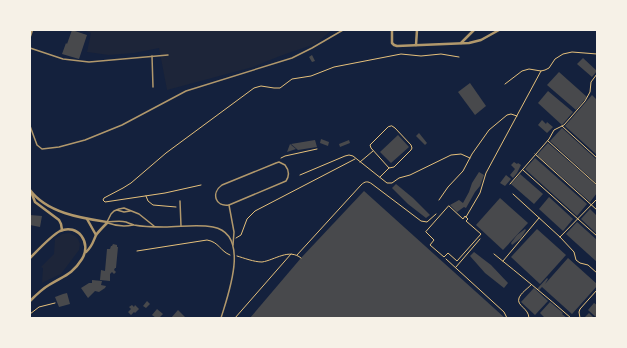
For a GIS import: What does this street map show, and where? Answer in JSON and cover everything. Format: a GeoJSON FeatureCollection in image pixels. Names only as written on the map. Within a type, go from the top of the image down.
{"type":"FeatureCollection","features":[{"type":"Feature","properties":{"kind":"street"},"geometry":{"type":"LineString","coordinates":[[30,36],[32,30]]}},
{"type":"Feature","properties":{"kind":"street"},"geometry":{"type":"LineString","coordinates":[[392,30],[391,41],[392,44],[397,46],[477,42],[499,30]]}},
{"type":"Feature","properties":{"kind":"street"},"geometry":{"type":"LineString","coordinates":[[416,45],[417,30]]}},
{"type":"Feature","properties":{"kind":"street"},"geometry":{"type":"LineString","coordinates":[[460,44],[474,30]]}},
{"type":"Feature","properties":{"kind":"street"},"geometry":{"type":"LineString","coordinates":[[30,301],[45,288],[66,276],[80,263],[86,252],[93,244],[96,236],[107,222],[87,219],[63,212],[42,202],[31,192]]}},
{"type":"Feature","properties":{"kind":"street"},"geometry":{"type":"LineString","coordinates":[[31,192],[35,202],[59,220],[62,230]]}},
{"type":"Feature","properties":{"kind":"street"},"geometry":{"type":"LineString","coordinates":[[87,219],[96,236]]}},
{"type":"Feature","properties":{"kind":"street"},"geometry":{"type":"LineString","coordinates":[[30,258],[55,234],[62,230],[72,230],[81,235],[85,241],[86,252]]}},
{"type":"Feature","properties":{"kind":"lane"},"geometry":{"type":"LineString","coordinates":[[30,126],[37,145],[42,149],[59,147],[85,140],[122,125],[186,91],[292,58],[343,30]]}},
{"type":"Feature","properties":{"kind":"lane"},"geometry":{"type":"LineString","coordinates":[[30,48],[63,59],[89,62],[168,55]]}},
{"type":"Feature","properties":{"kind":"lane"},"geometry":{"type":"LineString","coordinates":[[152,56],[153,86]]}},
{"type":"Feature","properties":{"kind":"lane"},"geometry":{"type":"LineString","coordinates":[[276,163],[282,163],[287,168],[289,176],[286,181],[229,205],[222,205],[216,199],[216,193],[220,186],[276,163]]}},
{"type":"Feature","properties":{"kind":"lane"},"geometry":{"type":"LineString","coordinates":[[180,201],[181,226]]}},
{"type":"Feature","properties":{"kind":"lane"},"geometry":{"type":"LineString","coordinates":[[229,205],[234,225],[234,238],[232,245]]}},
{"type":"Feature","properties":{"kind":"lane"},"geometry":{"type":"LineString","coordinates":[[107,222],[111,214],[124,208],[139,214],[155,226]]}},
{"type":"Feature","properties":{"kind":"lane"},"geometry":{"type":"LineString","coordinates":[[117,210],[124,212],[131,211]]}},
{"type":"Feature","properties":{"kind":"lane"},"geometry":{"type":"LineString","coordinates":[[107,222],[120,221],[133,225]]}},
{"type":"Feature","properties":{"kind":"lane"},"geometry":{"type":"LineString","coordinates":[[107,222],[123,226],[205,226],[220,229],[226,233],[232,245],[234,271],[232,283],[221,318]]}},
{"type":"Feature","properties":{"kind":"path"},"geometry":{"type":"LineString","coordinates":[[505,84],[522,71],[529,69],[541,71],[547,69],[559,56],[568,52],[597,54]]}},
{"type":"Feature","properties":{"kind":"path"},"geometry":{"type":"LineString","coordinates":[[201,185],[146,196],[105,202],[102,200],[131,183],[166,153],[254,88],[260,86],[280,88],[292,79],[311,76],[334,67],[401,54],[421,56],[441,54],[459,57]]}},
{"type":"Feature","properties":{"kind":"path"},"geometry":{"type":"LineString","coordinates":[[466,217],[465,216],[463,218],[449,206],[426,232],[434,240],[430,245],[444,257],[448,253],[457,261],[481,234],[466,221],[468,219],[466,217],[480,193],[486,173],[541,71]]}},
{"type":"Feature","properties":{"kind":"path"},"geometry":{"type":"LineString","coordinates":[[510,184],[548,141],[554,130],[562,126],[587,98],[590,92],[591,82],[597,74]]}},
{"type":"Feature","properties":{"kind":"path"},"geometry":{"type":"LineString","coordinates":[[439,200],[448,187],[463,171],[484,136],[499,120],[509,114],[517,116]]}},
{"type":"Feature","properties":{"kind":"path"},"geometry":{"type":"LineString","coordinates":[[380,178],[390,168],[394,167],[412,148],[411,145],[392,126],[388,127],[370,144],[373,151],[390,168]]}},
{"type":"Feature","properties":{"kind":"path"},"geometry":{"type":"LineString","coordinates":[[562,126],[597,158]]}},
{"type":"Feature","properties":{"kind":"path"},"geometry":{"type":"LineString","coordinates":[[548,141],[597,185]]}},
{"type":"Feature","properties":{"kind":"path"},"geometry":{"type":"LineString","coordinates":[[276,163],[285,156],[317,149]]}},
{"type":"Feature","properties":{"kind":"path"},"geometry":{"type":"LineString","coordinates":[[360,162],[373,151]]}},
{"type":"Feature","properties":{"kind":"path"},"geometry":{"type":"LineString","coordinates":[[300,175],[346,156],[351,156],[387,183],[392,183],[399,178],[410,175],[451,155],[461,154],[470,158]]}},
{"type":"Feature","properties":{"kind":"path"},"geometry":{"type":"LineString","coordinates":[[535,154],[597,210]]}},
{"type":"Feature","properties":{"kind":"path"},"geometry":{"type":"LineString","coordinates":[[234,238],[238,238],[241,235],[247,219],[255,211],[356,159]]}},
{"type":"Feature","properties":{"kind":"path"},"geometry":{"type":"LineString","coordinates":[[522,169],[597,236]]}},
{"type":"Feature","properties":{"kind":"path"},"geometry":{"type":"LineString","coordinates":[[297,255],[365,182],[372,184],[421,221],[427,222],[436,214]]}},
{"type":"Feature","properties":{"kind":"path"},"geometry":{"type":"LineString","coordinates":[[513,194],[560,237],[574,252],[576,260],[580,263],[588,265],[597,273]]}},
{"type":"Feature","properties":{"kind":"path"},"geometry":{"type":"LineString","coordinates":[[146,196],[152,204],[181,208]]}},
{"type":"Feature","properties":{"kind":"path"},"geometry":{"type":"LineString","coordinates":[[560,237],[597,199]]}},
{"type":"Feature","properties":{"kind":"path"},"geometry":{"type":"LineString","coordinates":[[503,262],[539,218]]}},
{"type":"Feature","properties":{"kind":"path"},"geometry":{"type":"LineString","coordinates":[[456,268],[480,239]]}},
{"type":"Feature","properties":{"kind":"path"},"geometry":{"type":"LineString","coordinates":[[137,251],[206,240],[216,243],[227,254],[261,262],[286,254],[297,255],[301,258]]}},
{"type":"Feature","properties":{"kind":"path"},"geometry":{"type":"LineString","coordinates":[[235,318],[292,254]]}},
{"type":"Feature","properties":{"kind":"path"},"geometry":{"type":"LineString","coordinates":[[494,254],[571,318]]}},
{"type":"Feature","properties":{"kind":"path"},"geometry":{"type":"LineString","coordinates":[[446,258],[504,312],[507,318]]}},
{"type":"Feature","properties":{"kind":"path"},"geometry":{"type":"LineString","coordinates":[[529,318],[528,313],[518,301],[531,285]]}},
{"type":"Feature","properties":{"kind":"path"},"geometry":{"type":"LineString","coordinates":[[580,318],[580,309],[597,290]]}},
{"type":"Feature","properties":{"kind":"path"},"geometry":{"type":"LineString","coordinates":[[30,314],[39,307],[55,303]]}},
{"type":"Feature","properties":{"kind":"shaded area"},"geometry":{"type":"Polygon","coordinates":[[[83,30],[332,30],[315,44],[253,67],[167,90],[159,48],[134,53],[109,55],[87,52],[91,33],[83,30]]]}},
{"type":"Feature","properties":{"kind":"shaded area"},"geometry":{"type":"Polygon","coordinates":[[[69,233],[78,239],[80,244],[79,250],[61,274],[42,283],[43,268],[41,267],[54,254],[55,239],[62,234],[69,233]]]}},
{"type":"Feature","properties":{"kind":"building"},"geometry":{"type":"Polygon","coordinates":[[[72,30],[87,35],[79,59],[62,54],[72,30]]]}},
{"type":"Feature","properties":{"kind":"building"},"geometry":{"type":"Polygon","coordinates":[[[312,55],[315,61],[312,62],[309,57],[312,55]]]}},
{"type":"Feature","properties":{"kind":"building"},"geometry":{"type":"Polygon","coordinates":[[[583,58],[597,71],[592,77],[577,64],[583,58]]]}},
{"type":"Feature","properties":{"kind":"building"},"geometry":{"type":"Polygon","coordinates":[[[559,72],[587,97],[576,110],[547,85],[559,72]]]}},
{"type":"Feature","properties":{"kind":"building"},"geometry":{"type":"Polygon","coordinates":[[[470,83],[486,106],[475,115],[458,92],[470,83]]]}},
{"type":"Feature","properties":{"kind":"building"},"geometry":{"type":"Polygon","coordinates":[[[548,91],[573,112],[562,125],[538,103],[548,91]]]}},
{"type":"Feature","properties":{"kind":"building"},"geometry":{"type":"Polygon","coordinates":[[[592,95],[597,100],[597,155],[565,126],[592,95]]]}},
{"type":"Feature","properties":{"kind":"building"},"geometry":{"type":"Polygon","coordinates":[[[542,120],[546,124],[547,122],[553,127],[547,133],[538,125],[542,120]]]}},
{"type":"Feature","properties":{"kind":"building"},"geometry":{"type":"Polygon","coordinates":[[[562,128],[597,160],[597,184],[550,141],[562,128]]]}},
{"type":"Feature","properties":{"kind":"building"},"geometry":{"type":"Polygon","coordinates":[[[419,133],[427,143],[425,145],[416,136],[419,133]]]}},
{"type":"Feature","properties":{"kind":"building"},"geometry":{"type":"Polygon","coordinates":[[[398,135],[409,147],[391,163],[380,152],[398,135]]]}},
{"type":"Feature","properties":{"kind":"building"},"geometry":{"type":"Polygon","coordinates":[[[321,139],[329,142],[328,146],[320,143],[321,139]]]}},
{"type":"Feature","properties":{"kind":"building"},"geometry":{"type":"Polygon","coordinates":[[[315,140],[317,147],[298,150],[291,144],[315,140]]]}},
{"type":"Feature","properties":{"kind":"building"},"geometry":{"type":"Polygon","coordinates":[[[349,140],[350,143],[340,147],[339,144],[349,140]]]}},
{"type":"Feature","properties":{"kind":"building"},"geometry":{"type":"Polygon","coordinates":[[[548,143],[597,186],[597,193],[590,202],[537,155],[548,143]]]}},
{"type":"Feature","properties":{"kind":"building"},"geometry":{"type":"Polygon","coordinates":[[[290,144],[296,149],[287,152],[290,144]]]}},
{"type":"Feature","properties":{"kind":"building"},"geometry":{"type":"Polygon","coordinates":[[[535,158],[587,204],[577,216],[525,169],[535,158]]]}},
{"type":"Feature","properties":{"kind":"building"},"geometry":{"type":"Polygon","coordinates":[[[514,162],[521,165],[513,178],[510,175],[515,169],[511,165],[514,162]]]}},
{"type":"Feature","properties":{"kind":"building"},"geometry":{"type":"Polygon","coordinates":[[[479,172],[484,175],[480,186],[466,208],[464,207],[457,212],[450,205],[459,200],[463,203],[479,172]]]}},
{"type":"Feature","properties":{"kind":"building"},"geometry":{"type":"Polygon","coordinates":[[[520,174],[543,194],[534,204],[511,184],[520,174]]]}},
{"type":"Feature","properties":{"kind":"building"},"geometry":{"type":"Polygon","coordinates":[[[506,175],[511,179],[505,186],[500,183],[506,175]]]}},
{"type":"Feature","properties":{"kind":"building"},"geometry":{"type":"Polygon","coordinates":[[[396,184],[430,215],[426,218],[408,204],[392,188],[396,184]]]}},
{"type":"Feature","properties":{"kind":"building"},"geometry":{"type":"Polygon","coordinates":[[[364,191],[505,318],[250,318],[301,258],[364,191]]]}},
{"type":"Feature","properties":{"kind":"building"},"geometry":{"type":"Polygon","coordinates":[[[549,197],[573,219],[563,231],[539,209],[549,197]]]}},
{"type":"Feature","properties":{"kind":"building"},"geometry":{"type":"Polygon","coordinates":[[[500,198],[528,223],[503,250],[476,225],[500,198]]]}},
{"type":"Feature","properties":{"kind":"building"},"geometry":{"type":"Polygon","coordinates":[[[590,209],[597,216],[597,234],[581,219],[590,209]]]}},
{"type":"Feature","properties":{"kind":"building"},"geometry":{"type":"Polygon","coordinates":[[[30,215],[42,216],[40,227],[30,225],[30,215]]]}},
{"type":"Feature","properties":{"kind":"building"},"geometry":{"type":"Polygon","coordinates":[[[577,222],[597,240],[597,262],[566,234],[577,222]]]}},
{"type":"Feature","properties":{"kind":"building"},"geometry":{"type":"Polygon","coordinates":[[[525,229],[526,230],[521,238],[512,245],[511,243],[517,235],[525,229]]]}},
{"type":"Feature","properties":{"kind":"building"},"geometry":{"type":"Polygon","coordinates":[[[537,229],[566,255],[540,284],[511,257],[537,229]]]}},
{"type":"Feature","properties":{"kind":"building"},"geometry":{"type":"Polygon","coordinates":[[[113,244],[117,245],[118,247],[116,268],[114,270],[116,272],[114,274],[112,272],[110,274],[110,281],[100,280],[101,270],[105,271],[107,249],[110,249],[113,244]]]}},
{"type":"Feature","properties":{"kind":"building"},"geometry":{"type":"Polygon","coordinates":[[[474,252],[491,265],[508,283],[504,288],[485,273],[470,256],[474,252]]]}},
{"type":"Feature","properties":{"kind":"building"},"geometry":{"type":"Polygon","coordinates":[[[568,258],[597,284],[597,286],[572,314],[542,287],[539,290],[537,289],[547,278],[548,279],[545,284],[568,258]]]}},
{"type":"Feature","properties":{"kind":"building"},"geometry":{"type":"Polygon","coordinates":[[[92,280],[102,281],[101,285],[106,286],[99,292],[95,291],[88,298],[81,288],[89,283],[92,283],[92,280]]]}},
{"type":"Feature","properties":{"kind":"building"},"geometry":{"type":"Polygon","coordinates":[[[534,288],[548,301],[535,315],[521,302],[534,288]]]}},
{"type":"Feature","properties":{"kind":"building"},"geometry":{"type":"Polygon","coordinates":[[[67,293],[70,304],[59,307],[55,297],[67,293]]]}},
{"type":"Feature","properties":{"kind":"building"},"geometry":{"type":"Polygon","coordinates":[[[147,301],[150,304],[146,308],[143,306],[147,301]]]}},
{"type":"Feature","properties":{"kind":"building"},"geometry":{"type":"Polygon","coordinates":[[[550,302],[567,318],[545,318],[540,313],[550,302]]]}},
{"type":"Feature","properties":{"kind":"building"},"geometry":{"type":"Polygon","coordinates":[[[594,303],[597,305],[597,318],[588,310],[594,303]]]}},
{"type":"Feature","properties":{"kind":"building"},"geometry":{"type":"Polygon","coordinates":[[[132,305],[134,307],[135,305],[139,309],[131,315],[128,312],[131,309],[129,307],[132,305]]]}},
{"type":"Feature","properties":{"kind":"building"},"geometry":{"type":"Polygon","coordinates":[[[157,309],[163,314],[159,318],[152,315],[157,309]]]}},
{"type":"Feature","properties":{"kind":"building"},"geometry":{"type":"Polygon","coordinates":[[[178,310],[186,318],[171,318],[178,310]]]}},
{"type":"Feature","properties":{"kind":"building"},"geometry":{"type":"Polygon","coordinates":[[[589,313],[594,318],[584,318],[589,313]]]}}]}
